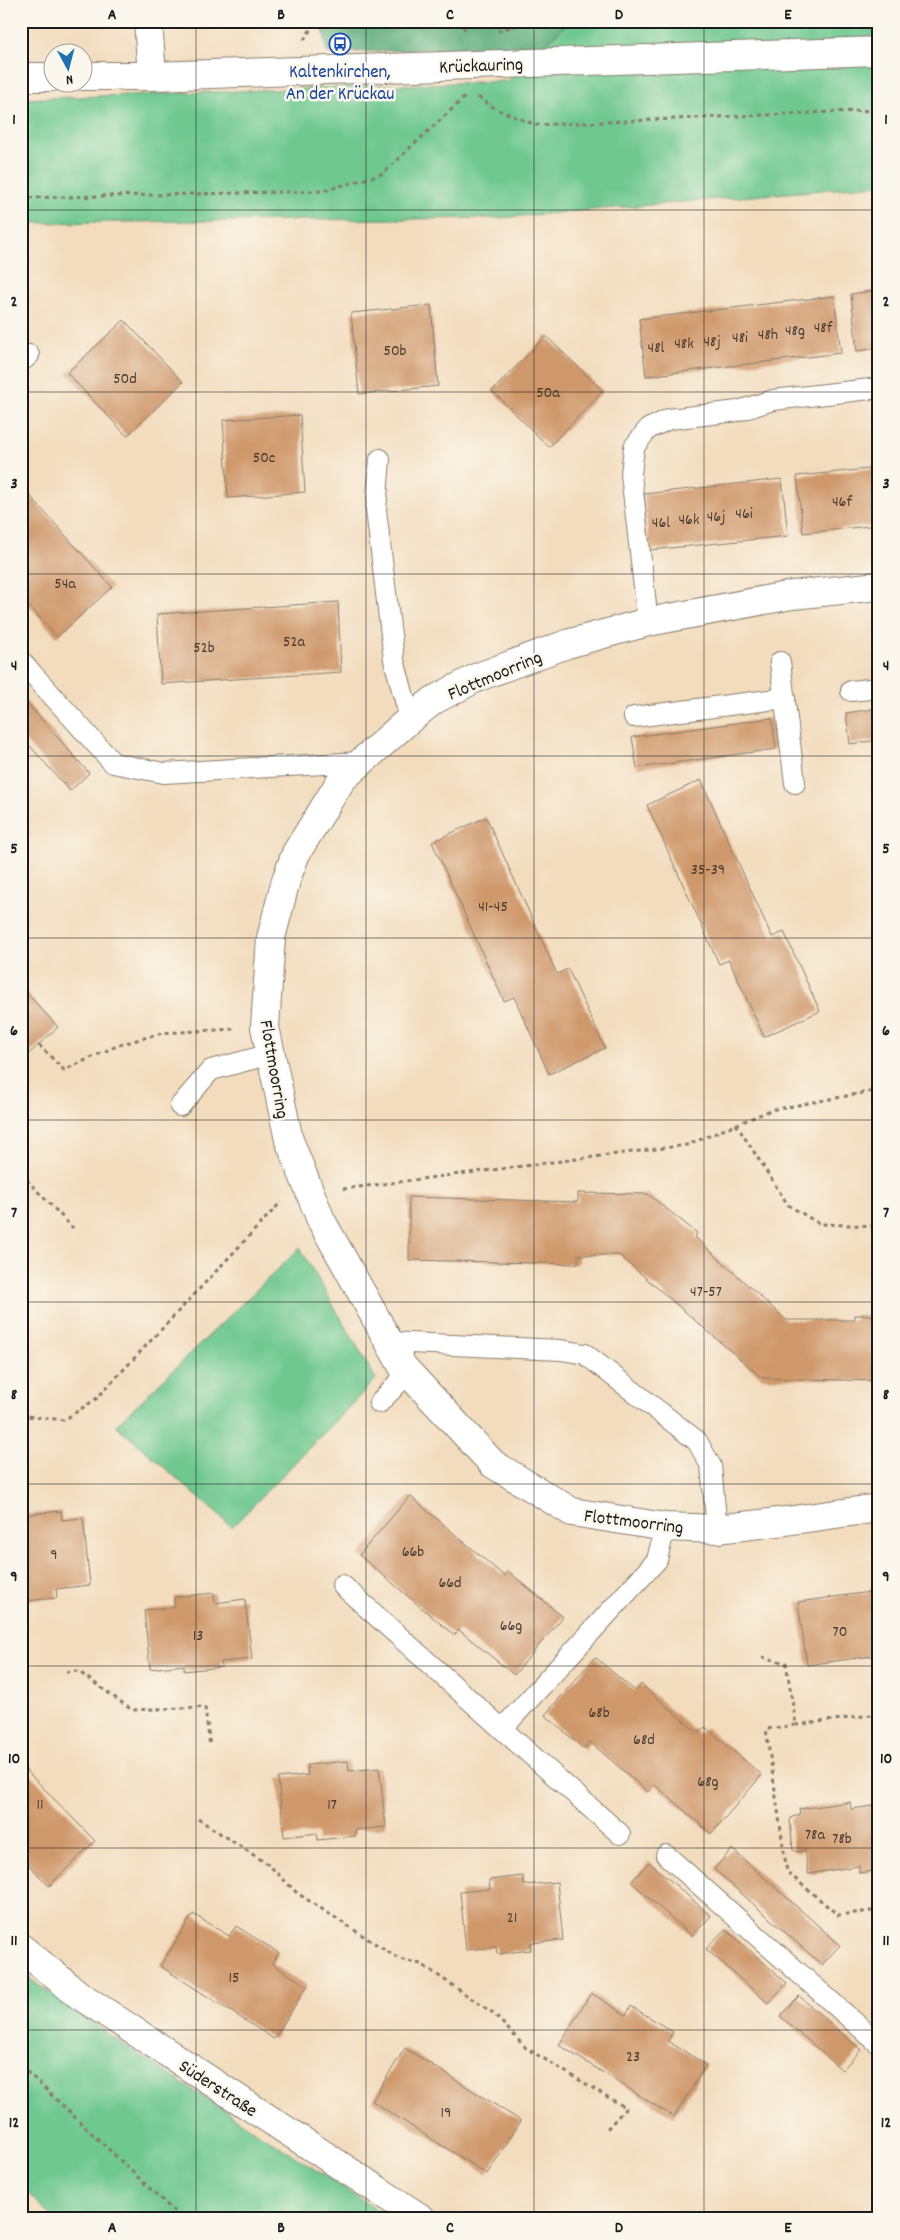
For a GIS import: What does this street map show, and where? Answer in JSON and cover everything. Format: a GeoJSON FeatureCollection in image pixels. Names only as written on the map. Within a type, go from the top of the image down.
{"type":"FeatureCollection","features":[{"type":"Feature","properties":{"kind":"street"},"geometry":{"type":"LineString","coordinates":[[149,33],[152,76]]}},
{"type":"Feature","properties":{"kind":"street","name":"Krückauring"},"geometry":{"type":"LineString","coordinates":[[92,76],[152,76],[879,51]]}},
{"type":"Feature","properties":{"kind":"street"},"geometry":{"type":"LineString","coordinates":[[21,77],[42,77]]}},
{"type":"Feature","properties":{"kind":"street","name":"Flottmoorring"},"geometry":{"type":"LineString","coordinates":[[879,586],[792,595],[648,622],[567,644],[478,677],[434,700],[342,779],[296,853],[286,880],[271,938],[265,1027],[289,1140],[321,1220],[402,1367],[493,1464],[572,1512],[665,1527],[717,1528],[786,1521],[879,1508]]}},
{"type":"Feature","properties":{"kind":"street","name":"Süderstraße"},"geometry":{"type":"LineString","coordinates":[[21,1948],[79,1995],[422,2219]]}},
{"type":"Feature","properties":{"kind":"lane"},"geometry":{"type":"LineString","coordinates":[[648,622],[631,474],[634,447],[648,429],[669,419],[738,412],[773,400],[879,388]]}},
{"type":"Feature","properties":{"kind":"lane"},"geometry":{"type":"LineString","coordinates":[[380,459],[376,510],[394,660],[410,719]]}},
{"type":"Feature","properties":{"kind":"lane"},"geometry":{"type":"LineString","coordinates":[[21,661],[113,763],[164,773],[361,762]]}},
{"type":"Feature","properties":{"kind":"lane"},"geometry":{"type":"LineString","coordinates":[[780,662],[795,783]]}},
{"type":"Feature","properties":{"kind":"lane"},"geometry":{"type":"LineString","coordinates":[[851,691],[879,688]]}},
{"type":"Feature","properties":{"kind":"lane"},"geometry":{"type":"LineString","coordinates":[[634,717],[785,698]]}},
{"type":"Feature","properties":{"kind":"lane"},"geometry":{"type":"LineString","coordinates":[[180,1106],[211,1070],[271,1054]]}},
{"type":"Feature","properties":{"kind":"lane"},"geometry":{"type":"LineString","coordinates":[[389,1342],[561,1350],[585,1354],[697,1441],[711,1466],[717,1528]]}},
{"type":"Feature","properties":{"kind":"lane"},"geometry":{"type":"LineString","coordinates":[[379,1403],[408,1373]]}},
{"type":"Feature","properties":{"kind":"lane"},"geometry":{"type":"LineString","coordinates":[[502,1729],[657,1560],[665,1527]]}},
{"type":"Feature","properties":{"kind":"lane"},"geometry":{"type":"LineString","coordinates":[[342,1585],[620,1834]]}},
{"type":"Feature","properties":{"kind":"lane"},"geometry":{"type":"LineString","coordinates":[[666,1855],[879,2044]]}},
{"type":"Feature","properties":{"kind":"path"},"geometry":{"type":"LineString","coordinates":[[457,21],[468,32]]}},
{"type":"Feature","properties":{"kind":"path"},"geometry":{"type":"LineString","coordinates":[[21,198],[323,191],[382,174],[470,92],[496,109],[536,125],[879,110]]}},
{"type":"Feature","properties":{"kind":"path"},"geometry":{"type":"LineString","coordinates":[[39,1045],[64,1070],[119,1045],[162,1033],[265,1027]]}},
{"type":"Feature","properties":{"kind":"path"},"geometry":{"type":"LineString","coordinates":[[21,1414],[64,1420],[96,1399],[282,1200],[310,1192],[361,1188],[687,1146],[771,1110],[879,1090]]}},
{"type":"Feature","properties":{"kind":"path"},"geometry":{"type":"LineString","coordinates":[[736,1124],[788,1205],[820,1224],[879,1226]]}},
{"type":"Feature","properties":{"kind":"path"},"geometry":{"type":"LineString","coordinates":[[21,1174],[74,1228]]}},
{"type":"Feature","properties":{"kind":"path"},"geometry":{"type":"LineString","coordinates":[[762,1658],[786,1663],[796,1725]]}},
{"type":"Feature","properties":{"kind":"path"},"geometry":{"type":"LineString","coordinates":[[66,1672],[78,1671],[132,1710],[205,1707],[210,1747]]}},
{"type":"Feature","properties":{"kind":"path"},"geometry":{"type":"LineString","coordinates":[[879,1714],[766,1729],[788,1872],[838,1915],[879,1910]]}},
{"type":"Feature","properties":{"kind":"path"},"geometry":{"type":"LineString","coordinates":[[198,1819],[269,1865],[298,1894],[399,1960],[421,1964],[492,2013],[526,2048],[626,2108],[606,2131]]}},
{"type":"Feature","properties":{"kind":"path"},"geometry":{"type":"LineString","coordinates":[[21,2066],[182,2219]]}},
{"type":"Feature","properties":{"kind":"green space"},"geometry":{"type":"Polygon","coordinates":[[[322,21],[570,21],[544,45],[327,53],[322,21]]]}},
{"type":"Feature","properties":{"kind":"green space"},"geometry":{"type":"Polygon","coordinates":[[[570,21],[879,21],[879,185],[498,218],[21,223],[21,99],[507,81],[570,21]]]}},
{"type":"Feature","properties":{"kind":"green space"},"geometry":{"type":"Polygon","coordinates":[[[300,1248],[376,1379],[232,1527],[116,1425],[300,1248]]]}},
{"type":"Feature","properties":{"kind":"green space"},"geometry":{"type":"Polygon","coordinates":[[[21,1973],[127,2047],[391,2219],[54,2219],[21,2186],[21,1973]]]}},
{"type":"Feature","properties":{"kind":"building"},"geometry":{"type":"Polygon","coordinates":[[[879,290],[879,348],[857,351],[851,294],[879,290]]]}},
{"type":"Feature","properties":{"kind":"building"},"geometry":{"type":"Polygon","coordinates":[[[834,296],[841,353],[646,376],[639,319],[834,296]]]}},
{"type":"Feature","properties":{"kind":"building"},"geometry":{"type":"Polygon","coordinates":[[[431,305],[438,386],[359,394],[351,313],[431,305]]]}},
{"type":"Feature","properties":{"kind":"building"},"geometry":{"type":"Polygon","coordinates":[[[124,320],[183,382],[127,436],[67,373],[124,320]]]}},
{"type":"Feature","properties":{"kind":"building"},"geometry":{"type":"Polygon","coordinates":[[[546,336],[603,391],[549,447],[492,391],[546,336]]]}},
{"type":"Feature","properties":{"kind":"building"},"geometry":{"type":"Polygon","coordinates":[[[300,415],[305,492],[228,498],[223,420],[300,415]]]}},
{"type":"Feature","properties":{"kind":"building"},"geometry":{"type":"Polygon","coordinates":[[[879,468],[879,525],[803,533],[797,476],[879,468]]]}},
{"type":"Feature","properties":{"kind":"building"},"geometry":{"type":"Polygon","coordinates":[[[782,479],[788,536],[650,550],[644,494],[782,479]]]}},
{"type":"Feature","properties":{"kind":"building"},"geometry":{"type":"Polygon","coordinates":[[[21,486],[112,587],[57,637],[21,597],[21,486]]]}},
{"type":"Feature","properties":{"kind":"building"},"geometry":{"type":"Polygon","coordinates":[[[338,602],[341,672],[161,684],[157,614],[338,602]]]}},
{"type":"Feature","properties":{"kind":"building"},"geometry":{"type":"Polygon","coordinates":[[[21,696],[89,773],[70,791],[21,736],[21,696]]]}},
{"type":"Feature","properties":{"kind":"building"},"geometry":{"type":"Polygon","coordinates":[[[879,708],[879,740],[850,744],[846,713],[879,708]]]}},
{"type":"Feature","properties":{"kind":"building"},"geometry":{"type":"Polygon","coordinates":[[[772,718],[776,749],[637,768],[632,737],[772,718]]]}},
{"type":"Feature","properties":{"kind":"building"},"geometry":{"type":"Polygon","coordinates":[[[701,780],[772,937],[784,932],[820,1011],[764,1037],[729,960],[719,964],[647,805],[701,780]]]}},
{"type":"Feature","properties":{"kind":"building"},"geometry":{"type":"Polygon","coordinates":[[[486,817],[557,974],[568,969],[605,1048],[549,1074],[514,997],[504,1001],[432,842],[486,817]]]}},
{"type":"Feature","properties":{"kind":"building"},"geometry":{"type":"Polygon","coordinates":[[[21,987],[58,1027],[21,1061],[21,987]]]}},
{"type":"Feature","properties":{"kind":"building"},"geometry":{"type":"Polygon","coordinates":[[[578,1193],[648,1194],[697,1233],[695,1237],[786,1320],[855,1320],[855,1315],[879,1315],[879,1381],[762,1378],[619,1255],[578,1255],[578,1264],[409,1260],[409,1197],[578,1202],[578,1193]]]}},
{"type":"Feature","properties":{"kind":"building"},"geometry":{"type":"Polygon","coordinates":[[[410,1496],[504,1576],[508,1571],[563,1617],[514,1675],[459,1630],[454,1635],[359,1555],[410,1496]]]}},
{"type":"Feature","properties":{"kind":"building"},"geometry":{"type":"Polygon","coordinates":[[[61,1511],[62,1520],[83,1518],[90,1585],[56,1589],[57,1598],[23,1601],[21,1592],[21,1515],[61,1511]]]}},
{"type":"Feature","properties":{"kind":"building"},"geometry":{"type":"Polygon","coordinates":[[[876,1587],[879,1587],[879,1655],[807,1665],[798,1602],[877,1591],[876,1587]]]}},
{"type":"Feature","properties":{"kind":"building"},"geometry":{"type":"Polygon","coordinates":[[[214,1593],[215,1603],[245,1599],[252,1659],[221,1662],[222,1667],[184,1671],[184,1665],[150,1669],[144,1610],[174,1607],[174,1597],[214,1593]]]}},
{"type":"Feature","properties":{"kind":"building"},"geometry":{"type":"Polygon","coordinates":[[[595,1657],[635,1691],[641,1684],[699,1734],[705,1727],[762,1775],[711,1834],[655,1785],[648,1792],[590,1742],[584,1749],[545,1715],[595,1657]]]}},
{"type":"Feature","properties":{"kind":"building"},"geometry":{"type":"Polygon","coordinates":[[[348,1761],[349,1771],[379,1768],[386,1827],[355,1830],[355,1836],[318,1840],[317,1833],[284,1837],[278,1778],[308,1775],[307,1765],[348,1761]]]}},
{"type":"Feature","properties":{"kind":"building"},"geometry":{"type":"Polygon","coordinates":[[[21,1765],[95,1841],[49,1886],[21,1857],[21,1765]]]}},
{"type":"Feature","properties":{"kind":"building"},"geometry":{"type":"Polygon","coordinates":[[[850,1802],[851,1809],[879,1805],[879,1870],[859,1873],[859,1866],[808,1874],[805,1850],[797,1852],[793,1850],[790,1820],[792,1817],[800,1815],[799,1809],[850,1802]]]}},
{"type":"Feature","properties":{"kind":"building"},"geometry":{"type":"Polygon","coordinates":[[[732,1849],[840,1945],[822,1965],[714,1869],[732,1849]]]}},
{"type":"Feature","properties":{"kind":"building"},"geometry":{"type":"Polygon","coordinates":[[[649,1862],[711,1916],[692,1936],[631,1882],[649,1862]]]}},
{"type":"Feature","properties":{"kind":"building"},"geometry":{"type":"Polygon","coordinates":[[[523,1876],[524,1885],[557,1882],[563,1940],[530,1943],[531,1950],[497,1954],[496,1947],[466,1950],[460,1892],[490,1889],[489,1880],[523,1876]]]}},
{"type":"Feature","properties":{"kind":"building"},"geometry":{"type":"Polygon","coordinates":[[[193,1914],[229,1936],[236,1926],[279,1953],[272,1964],[307,1986],[274,2039],[160,1966],[193,1914]]]}},
{"type":"Feature","properties":{"kind":"building"},"geometry":{"type":"Polygon","coordinates":[[[725,1929],[787,1983],[768,2003],[706,1949],[725,1929]]]}},
{"type":"Feature","properties":{"kind":"building"},"geometry":{"type":"Polygon","coordinates":[[[591,1993],[626,2015],[631,2006],[673,2032],[668,2041],[706,2065],[674,2117],[559,2045],[591,1993]]]}},
{"type":"Feature","properties":{"kind":"building"},"geometry":{"type":"Polygon","coordinates":[[[799,1996],[861,2050],[842,2070],[780,2016],[799,1996]]]}},
{"type":"Feature","properties":{"kind":"building"},"geometry":{"type":"Polygon","coordinates":[[[405,2048],[521,2121],[487,2174],[372,2101],[405,2048]]]}},
{"type":"Feature","properties":{"kind":"place","name":"Kaltenkirchen, An der Krückau"},"geometry":{"type":"Point","coordinates":[340,44]}}]}
